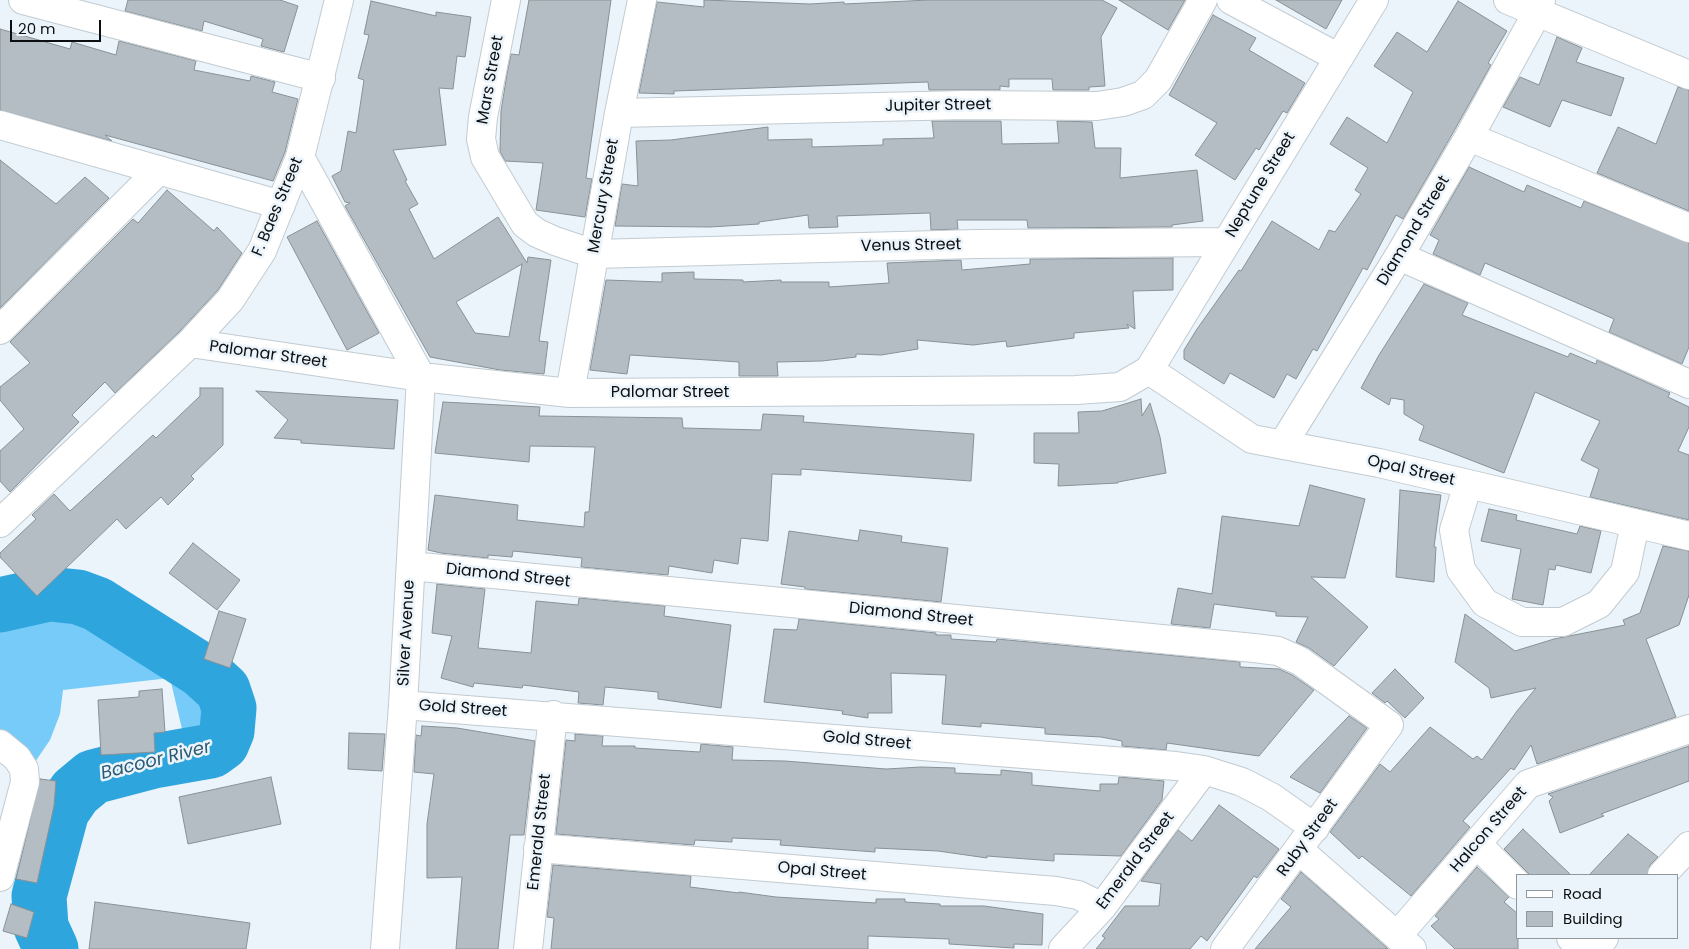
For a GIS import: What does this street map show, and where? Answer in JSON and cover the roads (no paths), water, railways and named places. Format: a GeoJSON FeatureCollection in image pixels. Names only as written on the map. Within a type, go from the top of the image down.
{"type":"FeatureCollection","features":[{"type":"Feature","properties":{"kind":"street"},"geometry":{"type":"LineString","coordinates":[[23,0],[321,78]]}},
{"type":"Feature","properties":{"kind":"street","name":"F. Baes Street"},"geometry":{"type":"LineString","coordinates":[[3,512],[190,343],[236,292],[262,251],[300,157],[339,0]]}},
{"type":"Feature","properties":{"kind":"street","name":"Mars Street"},"geometry":{"type":"LineString","coordinates":[[506,0],[483,116],[481,139],[485,157],[525,224],[537,233],[594,254]]}},
{"type":"Feature","properties":{"kind":"street","name":"Mercury Street"},"geometry":{"type":"LineString","coordinates":[[570,394],[619,112],[642,0]]}},
{"type":"Feature","properties":{"kind":"street","name":"Jupiter Street"},"geometry":{"type":"LineString","coordinates":[[619,112],[955,106],[1096,106],[1123,102],[1144,95],[1158,80],[1203,0]]}},
{"type":"Feature","properties":{"kind":"street"},"geometry":{"type":"LineString","coordinates":[[1231,0],[1339,58]]}},
{"type":"Feature","properties":{"kind":"street","name":"Neptune Street"},"geometry":{"type":"LineString","coordinates":[[1149,370],[1374,0]]}},
{"type":"Feature","properties":{"kind":"street"},"geometry":{"type":"LineString","coordinates":[[1508,0],[1539,6],[1689,75]]}},
{"type":"Feature","properties":{"kind":"street","name":"Diamond Street"},"geometry":{"type":"LineString","coordinates":[[1282,444],[1399,256],[1469,138],[1539,6]]}},
{"type":"Feature","properties":{"kind":"street"},"geometry":{"type":"LineString","coordinates":[[0,125],[281,205]]}},
{"type":"Feature","properties":{"kind":"street"},"geometry":{"type":"LineString","coordinates":[[1469,138],[1689,228]]}},
{"type":"Feature","properties":{"kind":"street"},"geometry":{"type":"LineString","coordinates":[[300,157],[421,377]]}},
{"type":"Feature","properties":{"kind":"street"},"geometry":{"type":"LineString","coordinates":[[0,330],[160,170]]}},
{"type":"Feature","properties":{"kind":"street","name":"Venus Street"},"geometry":{"type":"LineString","coordinates":[[594,254],[976,244],[1227,242]]}},
{"type":"Feature","properties":{"kind":"street"},"geometry":{"type":"LineString","coordinates":[[1399,256],[1689,384]]}},
{"type":"Feature","properties":{"kind":"street","name":"Palomar Street"},"geometry":{"type":"LineString","coordinates":[[190,343],[421,377],[570,394],[1076,390],[1120,387],[1149,370]]}},
{"type":"Feature","properties":{"kind":"street","name":"Opal Street"},"geometry":{"type":"LineString","coordinates":[[1149,370],[1252,439],[1468,484],[1689,536]]}},
{"type":"Feature","properties":{"kind":"street","name":"Silver Avenue"},"geometry":{"type":"LineString","coordinates":[[385,949],[404,705],[421,377]]}},
{"type":"Feature","properties":{"kind":"street"},"geometry":{"type":"LineString","coordinates":[[1468,484],[1454,530],[1461,570],[1485,603],[1522,622],[1563,622],[1599,604],[1625,572],[1635,524]]}},
{"type":"Feature","properties":{"kind":"street","name":"Diamond Street"},"geometry":{"type":"LineString","coordinates":[[411,566],[1278,651],[1311,669],[1390,725]]}},
{"type":"Feature","properties":{"kind":"street","name":"Gold Street"},"geometry":{"type":"LineString","coordinates":[[404,705],[1204,770],[1242,782],[1271,797],[1315,828]]}},
{"type":"Feature","properties":{"kind":"street","name":"Emerald Street"},"geometry":{"type":"LineString","coordinates":[[528,949],[553,716]]}},
{"type":"Feature","properties":{"kind":"street","name":"Ruby Street"},"geometry":{"type":"LineString","coordinates":[[1225,949],[1390,725]]}},
{"type":"Feature","properties":{"kind":"street","name":"Halcon Street"},"geometry":{"type":"LineString","coordinates":[[1404,942],[1477,844],[1528,784],[1689,729]]}},
{"type":"Feature","properties":{"kind":"street"},"geometry":{"type":"LineString","coordinates":[[0,744],[17,758],[24,768],[24,782],[0,877]]}},
{"type":"Feature","properties":{"kind":"street","name":"Emerald Street"},"geometry":{"type":"LineString","coordinates":[[1063,949],[1102,907],[1204,770]]}},
{"type":"Feature","properties":{"kind":"street"},"geometry":{"type":"LineString","coordinates":[[1477,844],[1516,883]]}},
{"type":"Feature","properties":{"kind":"street"},"geometry":{"type":"LineString","coordinates":[[1663,874],[1689,846]]}},
{"type":"Feature","properties":{"kind":"street","name":"Opal Street"},"geometry":{"type":"LineString","coordinates":[[538,848],[1056,891],[1078,895],[1102,907]]}},
{"type":"Feature","properties":{"kind":"street"},"geometry":{"type":"LineString","coordinates":[[1299,850],[1404,942]]}},
{"type":"Feature","properties":{"kind":"street"},"geometry":{"type":"LineString","coordinates":[[1572,939],[1583,949]]}},
{"type":"Feature","properties":{"kind":"street"},"geometry":{"type":"LineString","coordinates":[[1594,949],[1603,939]]}},
{"type":"Feature","properties":{"kind":"waterway","name":"Bacoor River"},"geometry":{"type":"LineString","coordinates":[[0,605],[49,594],[78,597],[97,604],[201,670],[223,690],[229,708],[227,731],[222,743],[211,751],[154,761],[93,777],[75,792],[62,811],[39,896],[41,927],[51,949]]}}]}
